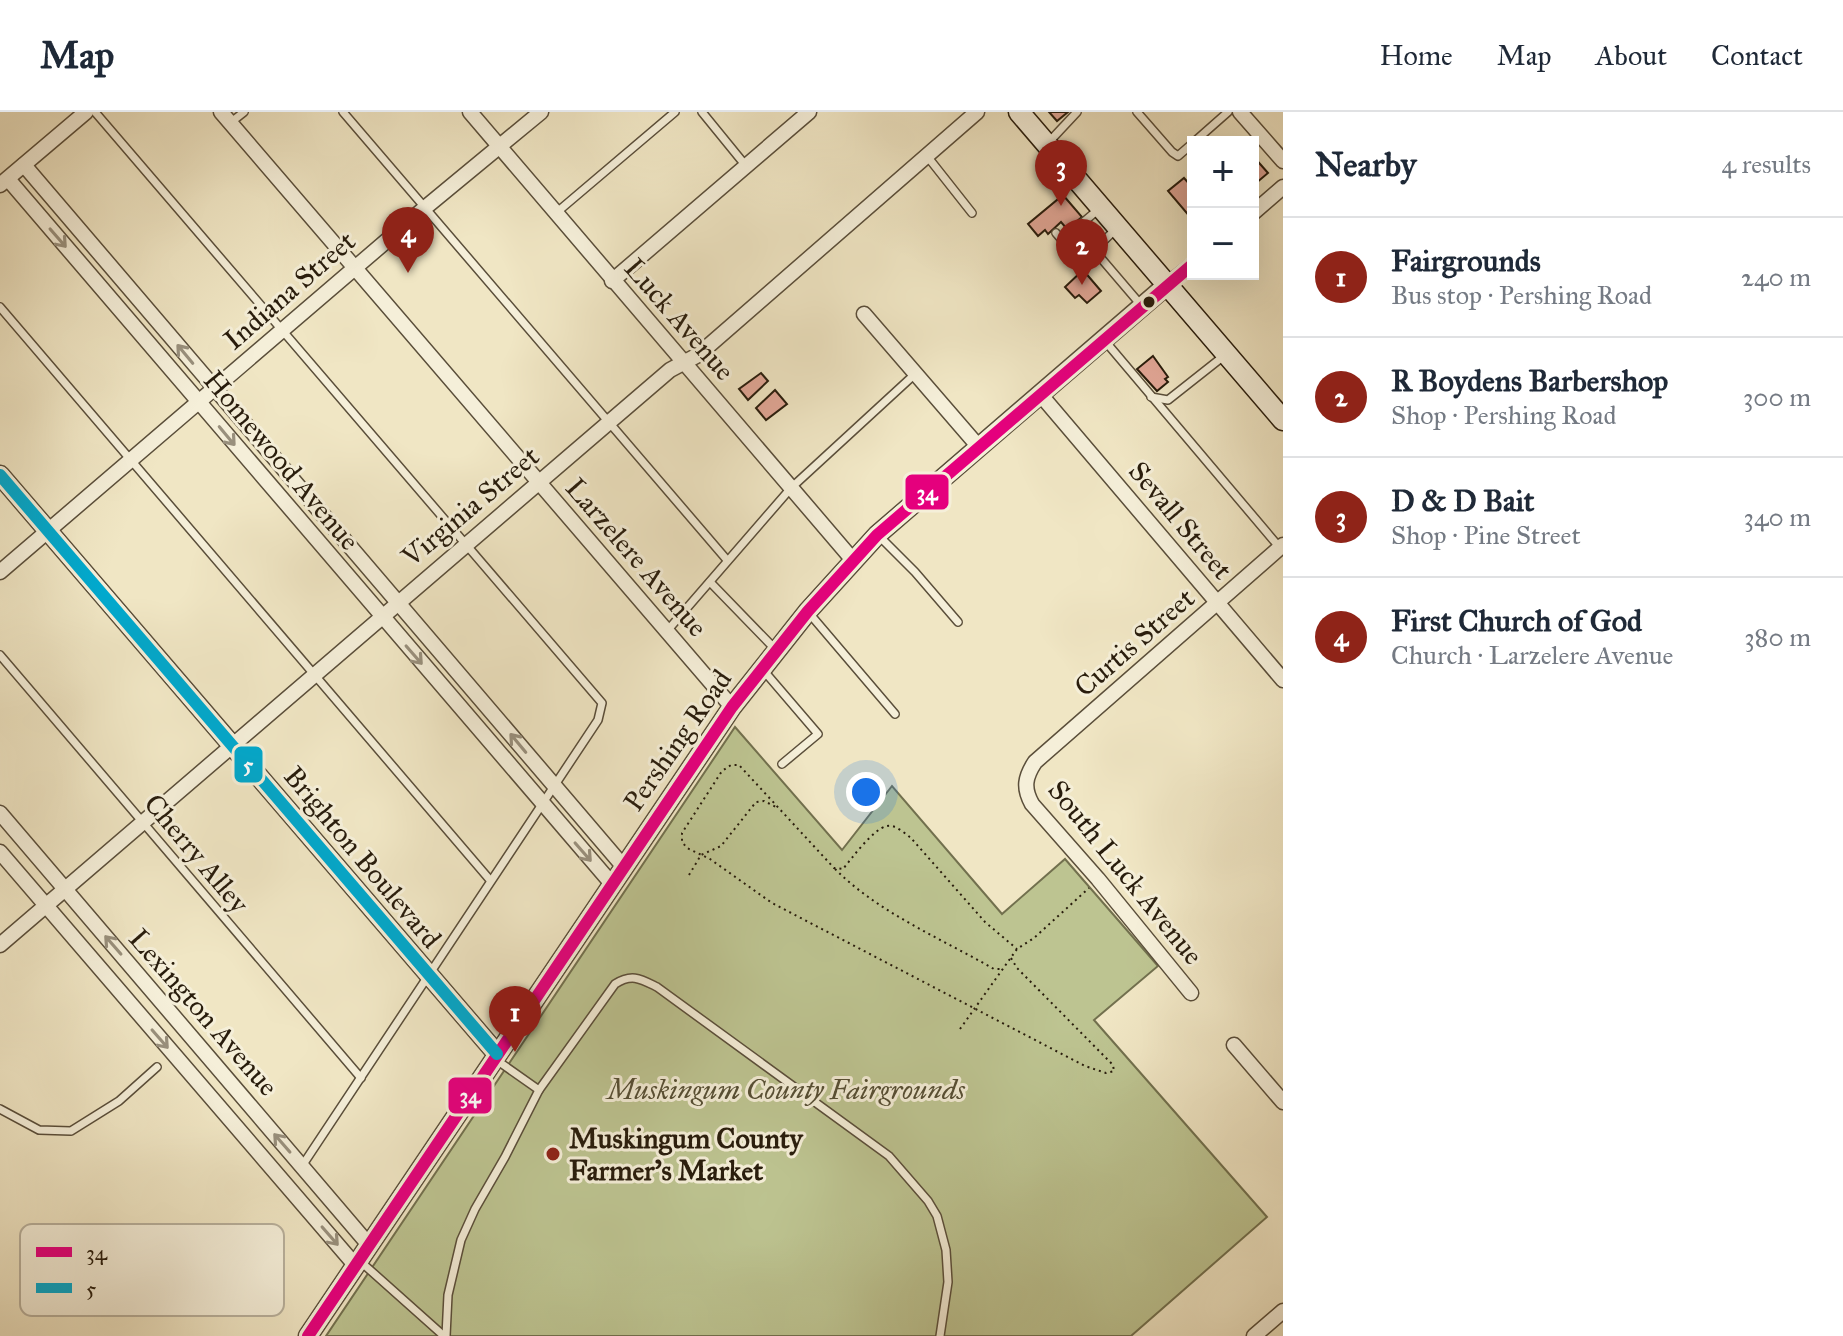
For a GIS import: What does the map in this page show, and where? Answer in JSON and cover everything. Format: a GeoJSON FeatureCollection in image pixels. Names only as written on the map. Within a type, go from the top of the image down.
{"type":"FeatureCollection","features":[{"type":"Feature","properties":{"kind":"main road"},"geometry":{"type":"LineString","coordinates":[[1022,113],[1283,420]]}},
{"type":"Feature","properties":{"kind":"street"},"geometry":{"type":"LineString","coordinates":[[4,182],[86,112]]}},
{"type":"Feature","properties":{"kind":"street","name":"Luck Avenue"},"geometry":{"type":"LineString","coordinates":[[470,112],[852,559]]}},
{"type":"Feature","properties":{"kind":"street","name":"Indiana Street"},"geometry":{"type":"LineString","coordinates":[[0,572],[541,112]]}},
{"type":"Feature","properties":{"kind":"street"},"geometry":{"type":"LineString","coordinates":[[612,281],[809,112]]}},
{"type":"Feature","properties":{"kind":"street","name":"Virginia Street"},"geometry":{"type":"LineString","coordinates":[[0,945],[670,370],[698,355],[977,112]]}},
{"type":"Feature","properties":{"kind":"street"},"geometry":{"type":"LineString","coordinates":[[1240,112],[1283,161]]}},
{"type":"Feature","properties":{"kind":"street","name":"Larzelere Avenue"},"geometry":{"type":"LineString","coordinates":[[226,118],[732,707]]}},
{"type":"Feature","properties":{"kind":"street","name":"Homewood Avenue"},"geometry":{"type":"LineString","coordinates":[[24,165],[623,866]]}},
{"type":"Feature","properties":{"kind":"street","name":"Homewood Avenue"},"geometry":{"type":"LineString","coordinates":[[4,182],[199,402],[612,884]]}},
{"type":"Feature","properties":{"kind":"street"},"geometry":{"type":"LineString","coordinates":[[1259,208],[1283,187]]}},
{"type":"Feature","properties":{"kind":"street","name":"Pershing Road"},"geometry":{"type":"LineString","coordinates":[[308,1336],[732,707],[808,611],[877,535],[1187,269]]}},
{"type":"Feature","properties":{"kind":"street"},"geometry":{"type":"LineString","coordinates":[[864,314],[978,446]]}},
{"type":"Feature","properties":{"kind":"street","name":"Sevall Street"},"geometry":{"type":"LineString","coordinates":[[1040,394],[1283,680]]}},
{"type":"Feature","properties":{"kind":"street","name":"Brighton Boulevard"},"geometry":{"type":"LineString","coordinates":[[0,475],[496,1057]]}},
{"type":"Feature","properties":{"kind":"street","name":"Curtis Street"},"geometry":{"type":"LineString","coordinates":[[1025,782],[1035,762],[1282,548]]}},
{"type":"Feature","properties":{"kind":"street","name":"South Luck Avenue"},"geometry":{"type":"LineString","coordinates":[[1025,782],[1032,804],[1191,993]]}},
{"type":"Feature","properties":{"kind":"street","name":"Lexington Avenue"},"geometry":{"type":"LineString","coordinates":[[0,813],[302,1166],[361,1257]]}},
{"type":"Feature","properties":{"kind":"street","name":"Lexington Avenue"},"geometry":{"type":"LineString","coordinates":[[0,852],[361,1257]]}},
{"type":"Feature","properties":{"kind":"street"},"geometry":{"type":"LineString","coordinates":[[1234,1045],[1283,1102]]}},
{"type":"Feature","properties":{"kind":"street"},"geometry":{"type":"LineString","coordinates":[[1254,1336],[1283,1311]]}},
{"type":"Feature","properties":{"kind":"lane"},"geometry":{"type":"LineString","coordinates":[[95,112],[602,703],[598,720],[302,1166]]}},
{"type":"Feature","properties":{"kind":"lane"},"geometry":{"type":"LineString","coordinates":[[226,118],[244,112]]}},
{"type":"Feature","properties":{"kind":"lane"},"geometry":{"type":"LineString","coordinates":[[343,112],[727,560]]}},
{"type":"Feature","properties":{"kind":"lane"},"geometry":{"type":"LineString","coordinates":[[556,213],[675,112]]}},
{"type":"Feature","properties":{"kind":"lane"},"geometry":{"type":"LineString","coordinates":[[702,112],[746,166]]}},
{"type":"Feature","properties":{"kind":"lane"},"geometry":{"type":"LineString","coordinates":[[1046,144],[1077,112]]}},
{"type":"Feature","properties":{"kind":"lane"},"geometry":{"type":"LineString","coordinates":[[1137,112],[1172,152],[1178,156],[1187,148]]}},
{"type":"Feature","properties":{"kind":"lane"},"geometry":{"type":"LineString","coordinates":[[1201,136],[1228,112]]}},
{"type":"Feature","properties":{"kind":"lane"},"geometry":{"type":"LineString","coordinates":[[927,156],[972,213]]}},
{"type":"Feature","properties":{"kind":"lane"},"geometry":{"type":"LineString","coordinates":[[1056,233],[1062,240],[1101,208]]}},
{"type":"Feature","properties":{"kind":"lane"},"geometry":{"type":"LineString","coordinates":[[1118,228],[1094,250],[1142,306]]}},
{"type":"Feature","properties":{"kind":"lane"},"geometry":{"type":"LineString","coordinates":[[0,307],[490,880]]}},
{"type":"Feature","properties":{"kind":"lane"},"geometry":{"type":"LineString","coordinates":[[1104,339],[1282,548]]}},
{"type":"Feature","properties":{"kind":"lane"},"geometry":{"type":"LineString","coordinates":[[1151,397],[1168,400],[1226,354]]}},
{"type":"Feature","properties":{"kind":"lane"},"geometry":{"type":"LineString","coordinates":[[666,632],[791,488],[915,374]]}},
{"type":"Feature","properties":{"kind":"lane"},"geometry":{"type":"LineString","coordinates":[[877,535],[915,572],[958,622]]}},
{"type":"Feature","properties":{"kind":"lane"},"geometry":{"type":"LineString","coordinates":[[710,582],[777,651]]}},
{"type":"Feature","properties":{"kind":"lane"},"geometry":{"type":"LineString","coordinates":[[808,611],[895,714]]}},
{"type":"Feature","properties":{"kind":"lane","name":"Cherry Alley"},"geometry":{"type":"LineString","coordinates":[[0,655],[361,1078]]}},
{"type":"Feature","properties":{"kind":"lane"},"geometry":{"type":"LineString","coordinates":[[762,669],[818,734],[782,764]]}},
{"type":"Feature","properties":{"kind":"lane"},"geometry":{"type":"LineString","coordinates":[[445,1336],[448,1295],[461,1240],[539,1090],[615,984],[635,976],[657,987],[889,1156],[928,1201],[937,1216],[946,1250],[948,1282],[940,1336]]}},
{"type":"Feature","properties":{"kind":"lane"},"geometry":{"type":"LineString","coordinates":[[496,1057],[539,1090]]}},
{"type":"Feature","properties":{"kind":"lane"},"geometry":{"type":"LineString","coordinates":[[0,1109],[39,1130],[71,1131],[119,1101],[157,1067]]}},
{"type":"Feature","properties":{"kind":"lane"},"geometry":{"type":"LineString","coordinates":[[361,1257],[445,1336]]}},
{"type":"Feature","properties":{"kind":"path"},"geometry":{"type":"LineString","coordinates":[[1002,969],[994,969],[856,890],[739,765],[731,765],[722,771],[682,833],[682,842],[687,848],[772,903],[1085,1066],[1106,1073],[1114,1071],[1113,1065],[1017,968],[1011,958]]}},
{"type":"Feature","properties":{"kind":"path"},"geometry":{"type":"LineString","coordinates":[[689,875],[701,855],[721,846],[756,802],[764,801],[779,808]]}},
{"type":"Feature","properties":{"kind":"path"},"geometry":{"type":"LineString","coordinates":[[834,868],[843,869],[874,833],[887,826],[895,827],[911,838],[985,922],[1017,949]]}},
{"type":"Feature","properties":{"kind":"path"},"geometry":{"type":"LineString","coordinates":[[960,1029],[1017,949],[1034,938],[1098,879]]}},
{"type":"Feature","properties":{"kind":"green space","name":"Muskingum County Fairgrounds"},"geometry":{"type":"Polygon","coordinates":[[[735,727],[842,850],[892,786],[1002,914],[1065,859],[1158,966],[1094,1020],[1267,1217],[1131,1336],[326,1336],[735,727]]]}},
{"type":"Feature","properties":{"kind":"building"},"geometry":{"type":"Polygon","coordinates":[[[1049,112],[1068,112],[1057,121],[1049,112]]]}},
{"type":"Feature","properties":{"kind":"building"},"geometry":{"type":"Polygon","coordinates":[[[1259,163],[1268,173],[1259,181],[1259,163]]]}},
{"type":"Feature","properties":{"kind":"building"},"geometry":{"type":"Polygon","coordinates":[[[1184,178],[1187,181],[1187,213],[1168,191],[1184,178]]]}},
{"type":"Feature","properties":{"kind":"building"},"geometry":{"type":"Polygon","coordinates":[[[1063,195],[1082,217],[1067,229],[1061,222],[1048,234],[1045,230],[1038,236],[1028,224],[1063,195]]]}},
{"type":"Feature","properties":{"kind":"building"},"geometry":{"type":"Polygon","coordinates":[[[1083,270],[1101,291],[1087,303],[1079,295],[1075,298],[1065,287],[1083,270]]]}},
{"type":"Feature","properties":{"kind":"building"},"geometry":{"type":"Polygon","coordinates":[[[1153,356],[1168,377],[1165,379],[1168,382],[1157,391],[1137,369],[1153,356]]]}},
{"type":"Feature","properties":{"kind":"building"},"geometry":{"type":"Polygon","coordinates":[[[761,373],[768,381],[748,400],[739,389],[761,373]]]}},
{"type":"Feature","properties":{"kind":"building"},"geometry":{"type":"Polygon","coordinates":[[[775,390],[787,404],[766,420],[756,408],[775,390]]]}},
{"type":"Feature","properties":{"kind":"transit line","name":"34"},"geometry":{"type":"LineString","coordinates":[[308,1336],[732,707],[808,611],[877,535],[1187,269]]}},
{"type":"Feature","properties":{"kind":"transit line","name":"5"},"geometry":{"type":"LineString","coordinates":[[0,475],[497,1054]]}},
{"type":"Feature","properties":{"kind":"place","name":"D & D Bait"},"geometry":{"type":"Point","coordinates":[1061,206]}},
{"type":"Feature","properties":{"kind":"place","name":"First Church of God"},"geometry":{"type":"Point","coordinates":[408,273]}},
{"type":"Feature","properties":{"kind":"place","name":"R Boydens Barbershop"},"geometry":{"type":"Point","coordinates":[1082,285]}},
{"type":"Feature","properties":{"kind":"place","name":"Fairgrounds"},"geometry":{"type":"Point","coordinates":[515,1052]}},
{"type":"Feature","properties":{"kind":"place","name":"Muskingum County Farmer's Market"},"geometry":{"type":"Point","coordinates":[553,1154]}}]}
